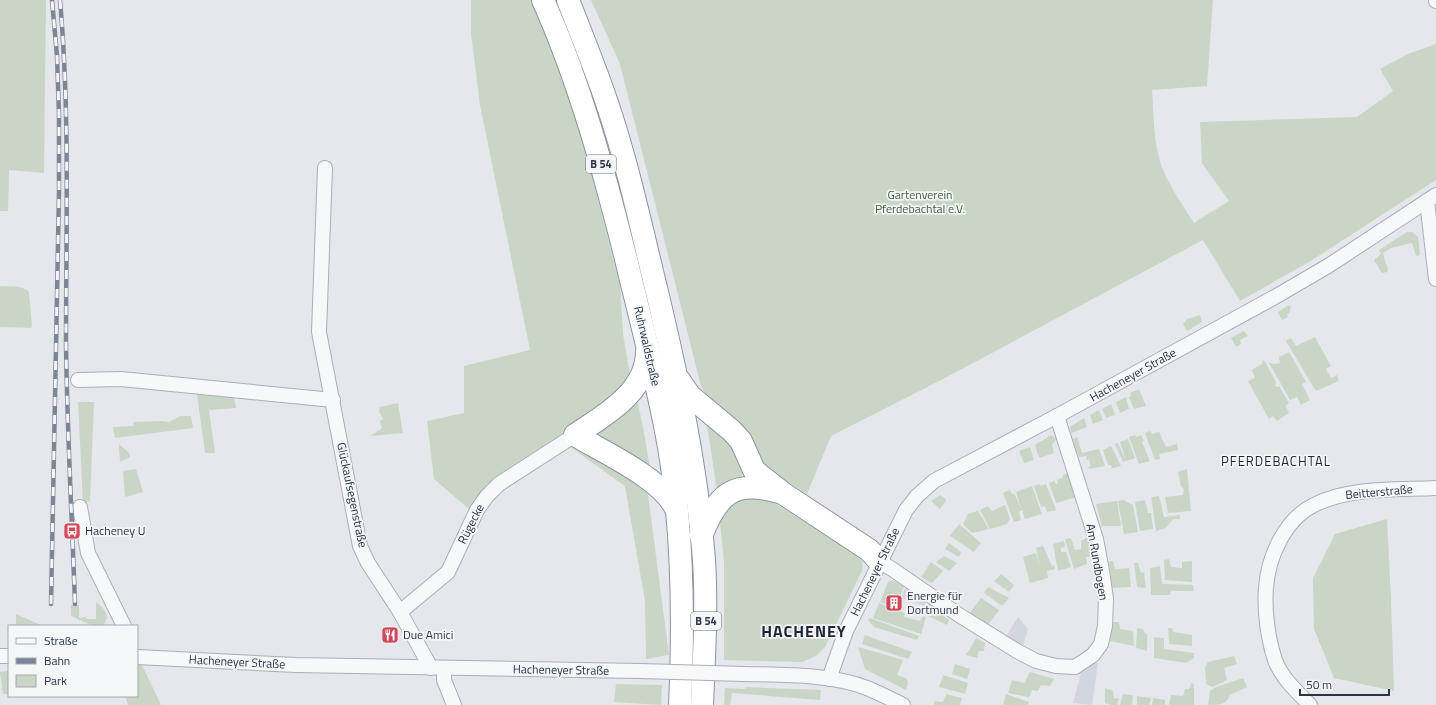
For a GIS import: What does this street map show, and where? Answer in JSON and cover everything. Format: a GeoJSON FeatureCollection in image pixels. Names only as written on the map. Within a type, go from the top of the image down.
{"type":"FeatureCollection","features":[{"type":"Feature","properties":{"kind":"highway","name":"Ruhrwaldstraße"},"geometry":{"type":"LineString","coordinates":[[543,0],[586,110],[611,199],[647,343],[669,448],[680,546],[682,593],[680,705]]}},
{"type":"Feature","properties":{"kind":"highway","name":"Ruhrwaldstraße"},"geometry":{"type":"LineString","coordinates":[[568,0],[596,69],[610,111],[634,197],[684,409],[696,486],[706,614],[702,705]]}},
{"type":"Feature","properties":{"kind":"highway"},"geometry":{"type":"LineString","coordinates":[[647,343],[646,364],[634,388],[616,407],[575,436],[654,482],[671,499],[677,511]]}},
{"type":"Feature","properties":{"kind":"highway"},"geometry":{"type":"LineString","coordinates":[[676,371],[681,384],[690,396],[732,431],[741,441],[754,470],[784,494],[869,550],[879,561]]}},
{"type":"Feature","properties":{"kind":"highway"},"geometry":{"type":"LineString","coordinates":[[701,536],[716,506],[735,489],[750,487],[764,488],[784,494]]}},
{"type":"Feature","properties":{"kind":"street","name":"Glückaufsegenstraße"},"geometry":{"type":"LineString","coordinates":[[325,168],[319,332],[360,546],[368,563],[438,668],[454,705]]}},
{"type":"Feature","properties":{"kind":"street"},"geometry":{"type":"LineString","coordinates":[[1432,198],[1436,279]]}},
{"type":"Feature","properties":{"kind":"street","name":"Hacheneyer Straße"},"geometry":{"type":"LineString","coordinates":[[138,655],[296,665],[640,671],[791,675],[829,679],[846,631],[879,561],[906,510],[917,496],[934,482],[1294,286],[1432,198]]}},
{"type":"Feature","properties":{"kind":"street"},"geometry":{"type":"LineString","coordinates":[[78,380],[121,379],[333,400]]}},
{"type":"Feature","properties":{"kind":"street","name":"Am Rundbogen"},"geometry":{"type":"LineString","coordinates":[[879,561],[892,568],[959,615],[1017,651],[1036,660],[1056,666],[1075,667],[1093,655],[1101,644],[1105,626],[1106,599],[1102,571],[1096,539],[1056,416]]}},
{"type":"Feature","properties":{"kind":"street","name":"Rügecke"},"geometry":{"type":"LineString","coordinates":[[400,612],[448,572],[477,510],[487,496],[499,484],[575,436]]}},
{"type":"Feature","properties":{"kind":"street","name":"Beitterstraße"},"geometry":{"type":"LineString","coordinates":[[1310,705],[1291,687],[1275,661],[1267,630],[1266,588],[1270,564],[1279,542],[1294,520],[1312,505],[1334,496],[1357,492],[1436,488]]}},
{"type":"Feature","properties":{"kind":"street"},"geometry":{"type":"LineString","coordinates":[[80,507],[88,553],[124,625]]}},
{"type":"Feature","properties":{"kind":"street"},"geometry":{"type":"LineString","coordinates":[[829,679],[866,688],[903,705]]}},
{"type":"Feature","properties":{"kind":"shaded area"},"geometry":{"type":"Polygon","coordinates":[[[906,586],[928,600],[925,606],[901,598],[906,586]]]}},
{"type":"Feature","properties":{"kind":"shaded area"},"geometry":{"type":"Polygon","coordinates":[[[1018,617],[1028,629],[1022,649],[1005,638],[1018,617]]]}},
{"type":"Feature","properties":{"kind":"shaded area"},"geometry":{"type":"Polygon","coordinates":[[[1094,663],[1098,663],[1092,705],[1073,703],[1081,673],[1094,663]]]}},
{"type":"Feature","properties":{"kind":"green space"},"geometry":{"type":"Polygon","coordinates":[[[0,0],[46,0],[44,173],[9,170],[8,211],[0,211],[0,0]]]}},
{"type":"Feature","properties":{"kind":"green space"},"geometry":{"type":"Polygon","coordinates":[[[471,0],[533,0],[548,34],[581,133],[620,285],[623,334],[634,399],[637,398],[651,475],[645,472],[669,655],[646,659],[645,601],[625,486],[569,446],[471,511],[434,479],[427,421],[464,413],[464,366],[530,350],[480,105],[471,33],[471,0]]]}},
{"type":"Feature","properties":{"kind":"green space","name":"Gartenverein Pferdebachtal e.V."},"geometry":{"type":"Polygon","coordinates":[[[591,0],[1213,0],[1207,86],[1152,90],[1154,129],[1159,158],[1168,181],[1194,223],[1229,201],[1202,163],[1200,122],[1357,117],[1393,91],[1380,69],[1408,54],[1436,44],[1436,180],[1309,262],[1240,301],[1203,240],[943,379],[831,436],[807,494],[762,465],[710,402],[701,386],[620,64],[591,0]]]}},
{"type":"Feature","properties":{"kind":"green space"},"geometry":{"type":"Polygon","coordinates":[[[1407,232],[1412,232],[1418,237],[1420,255],[1416,256],[1412,243],[1391,248],[1383,253],[1388,270],[1387,272],[1382,273],[1374,260],[1381,254],[1379,250],[1407,232]]]}},
{"type":"Feature","properties":{"kind":"green space"},"geometry":{"type":"Polygon","coordinates":[[[0,286],[15,286],[26,289],[29,292],[31,328],[0,327],[0,286]]]}},
{"type":"Feature","properties":{"kind":"green space"},"geometry":{"type":"Polygon","coordinates":[[[1289,305],[1291,307],[1289,313],[1287,314],[1288,317],[1282,320],[1278,312],[1289,305]]]}},
{"type":"Feature","properties":{"kind":"green space"},"geometry":{"type":"Polygon","coordinates":[[[1200,315],[1202,322],[1187,331],[1183,324],[1187,319],[1200,315]]]}},
{"type":"Feature","properties":{"kind":"green space"},"geometry":{"type":"Polygon","coordinates":[[[1244,331],[1248,336],[1240,340],[1241,344],[1236,347],[1231,338],[1244,331]]]}},
{"type":"Feature","properties":{"kind":"green space"},"geometry":{"type":"Polygon","coordinates":[[[1315,337],[1331,366],[1326,369],[1331,378],[1337,375],[1339,381],[1316,391],[1286,341],[1291,338],[1296,346],[1315,337]]]}},
{"type":"Feature","properties":{"kind":"green space"},"geometry":{"type":"Polygon","coordinates":[[[1289,352],[1306,382],[1302,384],[1310,400],[1301,405],[1297,397],[1290,400],[1269,363],[1280,363],[1279,357],[1289,352]]]}},
{"type":"Feature","properties":{"kind":"green space"},"geometry":{"type":"Polygon","coordinates":[[[1264,360],[1276,382],[1275,386],[1279,386],[1289,403],[1285,406],[1289,413],[1277,421],[1273,416],[1269,419],[1248,381],[1255,378],[1252,370],[1263,363],[1262,361],[1264,360]]]}},
{"type":"Feature","properties":{"kind":"green space"},"geometry":{"type":"Polygon","coordinates":[[[1139,389],[1146,406],[1134,409],[1129,397],[1131,396],[1130,393],[1139,389]]]}},
{"type":"Feature","properties":{"kind":"green space"},"geometry":{"type":"Polygon","coordinates":[[[197,394],[234,398],[236,408],[209,410],[215,453],[205,453],[197,394]]]}},
{"type":"Feature","properties":{"kind":"green space"},"geometry":{"type":"Polygon","coordinates":[[[1126,397],[1129,409],[1120,413],[1116,402],[1126,397]]]}},
{"type":"Feature","properties":{"kind":"green space"},"geometry":{"type":"Polygon","coordinates":[[[78,402],[94,402],[90,501],[83,503],[78,402]]]}},
{"type":"Feature","properties":{"kind":"green space"},"geometry":{"type":"Polygon","coordinates":[[[398,403],[403,433],[370,436],[382,428],[380,421],[383,419],[379,412],[380,407],[398,403]]]}},
{"type":"Feature","properties":{"kind":"green space"},"geometry":{"type":"Polygon","coordinates":[[[1111,404],[1115,415],[1106,418],[1102,409],[1111,404]]]}},
{"type":"Feature","properties":{"kind":"green space"},"geometry":{"type":"Polygon","coordinates":[[[1099,410],[1103,420],[1093,424],[1090,415],[1099,410]]]}},
{"type":"Feature","properties":{"kind":"green space"},"geometry":{"type":"Polygon","coordinates":[[[180,416],[191,416],[193,428],[115,438],[113,427],[133,426],[134,422],[169,422],[180,416]]]}},
{"type":"Feature","properties":{"kind":"green space"},"geometry":{"type":"Polygon","coordinates":[[[706,418],[733,438],[745,470],[741,477],[717,491],[706,418]]]}},
{"type":"Feature","properties":{"kind":"green space"},"geometry":{"type":"Polygon","coordinates":[[[1084,418],[1087,427],[1071,433],[1070,427],[1084,418]]]}},
{"type":"Feature","properties":{"kind":"green space"},"geometry":{"type":"Polygon","coordinates":[[[1150,431],[1152,434],[1159,432],[1166,447],[1177,444],[1178,450],[1159,454],[1160,459],[1155,460],[1145,433],[1150,431]]]}},
{"type":"Feature","properties":{"kind":"green space"},"geometry":{"type":"Polygon","coordinates":[[[1051,435],[1056,439],[1052,445],[1054,453],[1039,458],[1035,445],[1051,435]]]}},
{"type":"Feature","properties":{"kind":"green space"},"geometry":{"type":"Polygon","coordinates":[[[1135,435],[1136,437],[1141,435],[1144,441],[1142,442],[1150,461],[1139,464],[1129,437],[1135,435]]]}},
{"type":"Feature","properties":{"kind":"green space"},"geometry":{"type":"Polygon","coordinates":[[[1077,437],[1082,453],[1099,449],[1105,466],[1089,469],[1088,467],[1091,466],[1089,459],[1087,460],[1086,456],[1079,457],[1073,439],[1077,437]]]}},
{"type":"Feature","properties":{"kind":"green space"},"geometry":{"type":"Polygon","coordinates":[[[1128,439],[1135,458],[1126,461],[1120,442],[1128,439]]]}},
{"type":"Feature","properties":{"kind":"green space"},"geometry":{"type":"Polygon","coordinates":[[[1118,443],[1126,461],[1123,462],[1115,444],[1118,443]]]}},
{"type":"Feature","properties":{"kind":"green space"},"geometry":{"type":"Polygon","coordinates":[[[119,444],[129,453],[130,457],[120,462],[119,444]]]}},
{"type":"Feature","properties":{"kind":"green space"},"geometry":{"type":"Polygon","coordinates":[[[1111,446],[1121,466],[1112,468],[1111,465],[1108,465],[1103,450],[1111,446]]]}},
{"type":"Feature","properties":{"kind":"green space"},"geometry":{"type":"Polygon","coordinates":[[[1030,447],[1034,460],[1024,463],[1019,451],[1030,447]]]}},
{"type":"Feature","properties":{"kind":"green space"},"geometry":{"type":"Polygon","coordinates":[[[136,469],[143,492],[125,497],[123,471],[136,469]]]}},
{"type":"Feature","properties":{"kind":"green space"},"geometry":{"type":"Polygon","coordinates":[[[1187,469],[1191,511],[1168,513],[1165,497],[1183,495],[1184,489],[1181,486],[1178,473],[1187,469]]]}},
{"type":"Feature","properties":{"kind":"green space"},"geometry":{"type":"Polygon","coordinates":[[[1069,473],[1077,497],[1056,503],[1049,483],[1054,481],[1056,484],[1058,483],[1057,480],[1063,477],[1063,475],[1069,473]]]}},
{"type":"Feature","properties":{"kind":"green space"},"geometry":{"type":"Polygon","coordinates":[[[1039,484],[1041,486],[1046,484],[1056,510],[1047,512],[1045,506],[1041,507],[1034,486],[1039,484]]]}},
{"type":"Feature","properties":{"kind":"green space"},"geometry":{"type":"Polygon","coordinates":[[[1032,486],[1042,514],[1025,519],[1022,510],[1019,512],[1021,520],[1014,522],[1003,493],[1010,490],[1011,493],[1015,495],[1021,509],[1016,492],[1032,486]]]}},
{"type":"Feature","properties":{"kind":"green space"},"geometry":{"type":"Polygon","coordinates":[[[940,495],[946,499],[946,501],[940,509],[931,501],[940,495]]]}},
{"type":"Feature","properties":{"kind":"green space"},"geometry":{"type":"Polygon","coordinates":[[[1159,496],[1164,517],[1180,515],[1180,519],[1173,519],[1166,528],[1156,531],[1151,497],[1159,496]]]}},
{"type":"Feature","properties":{"kind":"green space"},"geometry":{"type":"Polygon","coordinates":[[[765,497],[859,556],[863,563],[862,571],[825,647],[816,656],[802,662],[724,660],[724,561],[720,522],[727,508],[737,499],[765,497]]]}},
{"type":"Feature","properties":{"kind":"green space"},"geometry":{"type":"Polygon","coordinates":[[[1123,500],[1133,505],[1138,532],[1124,534],[1118,501],[1123,500]]]}},
{"type":"Feature","properties":{"kind":"green space"},"geometry":{"type":"Polygon","coordinates":[[[1145,500],[1148,513],[1151,513],[1153,529],[1140,531],[1135,502],[1145,500]]]}},
{"type":"Feature","properties":{"kind":"green space"},"geometry":{"type":"Polygon","coordinates":[[[1117,501],[1121,526],[1102,526],[1096,504],[1117,501]]]}},
{"type":"Feature","properties":{"kind":"green space"},"geometry":{"type":"Polygon","coordinates":[[[1005,505],[1010,519],[1007,524],[990,529],[980,510],[988,506],[992,511],[1005,505]]]}},
{"type":"Feature","properties":{"kind":"green space"},"geometry":{"type":"Polygon","coordinates":[[[978,511],[989,529],[972,533],[963,524],[968,514],[978,511]]]}},
{"type":"Feature","properties":{"kind":"green space"},"geometry":{"type":"Polygon","coordinates":[[[1387,519],[1394,691],[1334,678],[1314,629],[1313,578],[1335,534],[1387,519]]]}},
{"type":"Feature","properties":{"kind":"green space"},"geometry":{"type":"Polygon","coordinates":[[[959,524],[981,543],[974,552],[950,536],[959,524]]]}},
{"type":"Feature","properties":{"kind":"green space"},"geometry":{"type":"Polygon","coordinates":[[[1088,537],[1092,556],[1086,557],[1087,564],[1074,569],[1065,539],[1071,538],[1075,550],[1081,549],[1081,541],[1088,537]]]}},
{"type":"Feature","properties":{"kind":"green space"},"geometry":{"type":"Polygon","coordinates":[[[1064,541],[1065,547],[1061,548],[1061,552],[1066,552],[1071,567],[1058,571],[1053,544],[1064,541]]]}},
{"type":"Feature","properties":{"kind":"green space"},"geometry":{"type":"Polygon","coordinates":[[[949,543],[961,552],[959,557],[945,549],[949,543]]]}},
{"type":"Feature","properties":{"kind":"green space"},"geometry":{"type":"Polygon","coordinates":[[[1043,546],[1052,566],[1054,565],[1055,569],[1047,571],[1048,578],[1030,583],[1023,557],[1036,553],[1040,568],[1036,548],[1043,546]]]}},
{"type":"Feature","properties":{"kind":"green space"},"geometry":{"type":"Polygon","coordinates":[[[944,556],[957,563],[949,571],[936,562],[944,556]]]}},
{"type":"Feature","properties":{"kind":"green space"},"geometry":{"type":"Polygon","coordinates":[[[1169,559],[1171,567],[1182,568],[1182,562],[1192,561],[1192,582],[1165,580],[1164,560],[1169,559]]]}},
{"type":"Feature","properties":{"kind":"green space"},"geometry":{"type":"Polygon","coordinates":[[[1109,561],[1113,561],[1115,569],[1129,568],[1131,587],[1112,588],[1109,561]]]}},
{"type":"Feature","properties":{"kind":"green space"},"geometry":{"type":"Polygon","coordinates":[[[931,562],[943,571],[932,583],[921,577],[931,562]]]}},
{"type":"Feature","properties":{"kind":"green space"},"geometry":{"type":"Polygon","coordinates":[[[1134,563],[1138,563],[1141,573],[1144,572],[1146,588],[1137,587],[1134,563]]]}},
{"type":"Feature","properties":{"kind":"green space"},"geometry":{"type":"Polygon","coordinates":[[[1160,566],[1162,584],[1193,585],[1194,591],[1171,591],[1170,595],[1151,595],[1150,568],[1160,566]]]}},
{"type":"Feature","properties":{"kind":"green space"},"geometry":{"type":"Polygon","coordinates":[[[1001,574],[1014,585],[1009,592],[994,581],[1001,574]]]}},
{"type":"Feature","properties":{"kind":"green space"},"geometry":{"type":"Polygon","coordinates":[[[892,580],[904,586],[900,596],[892,594],[888,605],[880,602],[888,582],[892,580]]]}},
{"type":"Feature","properties":{"kind":"green space"},"geometry":{"type":"Polygon","coordinates":[[[988,587],[1009,598],[1002,606],[984,593],[988,587]]]}},
{"type":"Feature","properties":{"kind":"green space"},"geometry":{"type":"Polygon","coordinates":[[[981,598],[999,610],[988,625],[969,614],[981,598]]]}},
{"type":"Feature","properties":{"kind":"green space"},"geometry":{"type":"Polygon","coordinates":[[[96,602],[102,607],[107,616],[105,623],[102,625],[91,625],[71,616],[71,605],[79,605],[79,618],[86,617],[86,619],[96,619],[96,602]]]}},
{"type":"Feature","properties":{"kind":"green space"},"geometry":{"type":"Polygon","coordinates":[[[928,602],[933,606],[934,610],[949,620],[947,625],[924,614],[928,602]]]}},
{"type":"Feature","properties":{"kind":"green space"},"geometry":{"type":"Polygon","coordinates":[[[879,603],[905,613],[904,617],[920,621],[923,616],[926,617],[921,634],[873,618],[879,603]]]}},
{"type":"Feature","properties":{"kind":"green space"},"geometry":{"type":"Polygon","coordinates":[[[16,614],[41,625],[16,625],[16,614]]]}},
{"type":"Feature","properties":{"kind":"green space"},"geometry":{"type":"Polygon","coordinates":[[[870,618],[919,636],[917,640],[874,627],[868,620],[870,618]]]}},
{"type":"Feature","properties":{"kind":"green space"},"geometry":{"type":"Polygon","coordinates":[[[1112,622],[1119,622],[1120,629],[1133,631],[1134,646],[1110,641],[1112,622]]]}},
{"type":"Feature","properties":{"kind":"green space"},"geometry":{"type":"Polygon","coordinates":[[[1137,628],[1143,629],[1147,634],[1147,651],[1136,648],[1137,628]]]}},
{"type":"Feature","properties":{"kind":"green space"},"geometry":{"type":"Polygon","coordinates":[[[1168,628],[1172,628],[1173,632],[1192,635],[1192,646],[1169,644],[1168,628]]]}},
{"type":"Feature","properties":{"kind":"green space"},"geometry":{"type":"Polygon","coordinates":[[[865,635],[912,652],[908,659],[862,644],[865,635]]]}},
{"type":"Feature","properties":{"kind":"green space"},"geometry":{"type":"Polygon","coordinates":[[[1154,637],[1164,638],[1164,649],[1194,653],[1194,658],[1186,663],[1154,658],[1154,637]]]}},
{"type":"Feature","properties":{"kind":"green space"},"geometry":{"type":"Polygon","coordinates":[[[976,638],[985,643],[984,651],[979,651],[977,658],[966,655],[976,638]]]}},
{"type":"Feature","properties":{"kind":"green space"},"geometry":{"type":"Polygon","coordinates":[[[858,647],[903,660],[897,675],[906,678],[908,682],[906,690],[865,669],[858,647]]]}},
{"type":"Feature","properties":{"kind":"green space"},"geometry":{"type":"Polygon","coordinates":[[[1234,656],[1237,664],[1224,668],[1227,680],[1212,687],[1206,684],[1205,667],[1208,662],[1234,656]]]}},
{"type":"Feature","properties":{"kind":"green space"},"geometry":{"type":"Polygon","coordinates":[[[955,664],[970,669],[967,679],[952,674],[955,664]]]}},
{"type":"Feature","properties":{"kind":"green space"},"geometry":{"type":"Polygon","coordinates":[[[138,665],[142,665],[161,705],[128,705],[125,697],[138,697],[138,665]]]}},
{"type":"Feature","properties":{"kind":"green space"},"geometry":{"type":"Polygon","coordinates":[[[8,671],[8,694],[3,694],[0,672],[8,671]]]}},
{"type":"Feature","properties":{"kind":"green space"},"geometry":{"type":"Polygon","coordinates":[[[1030,672],[1054,679],[1050,686],[1041,685],[1038,691],[1032,690],[1029,697],[1008,693],[1012,680],[1024,683],[1030,672]]]}},
{"type":"Feature","properties":{"kind":"green space"},"geometry":{"type":"Polygon","coordinates":[[[943,675],[968,683],[965,694],[939,687],[943,675]]]}},
{"type":"Feature","properties":{"kind":"green space"},"geometry":{"type":"Polygon","coordinates":[[[1243,678],[1247,687],[1230,695],[1227,701],[1222,704],[1208,705],[1210,691],[1216,687],[1243,678]]]}},
{"type":"Feature","properties":{"kind":"green space"},"geometry":{"type":"Polygon","coordinates":[[[1191,683],[1194,684],[1194,705],[1169,705],[1171,695],[1183,696],[1185,689],[1189,689],[1191,683]]]}},
{"type":"Feature","properties":{"kind":"green space"},"geometry":{"type":"Polygon","coordinates":[[[616,684],[662,685],[661,705],[614,702],[616,684]]]}},
{"type":"Feature","properties":{"kind":"green space"},"geometry":{"type":"Polygon","coordinates":[[[745,687],[821,690],[820,700],[732,693],[730,705],[724,705],[725,688],[745,689],[745,687]]]}},
{"type":"Feature","properties":{"kind":"green space"},"geometry":{"type":"Polygon","coordinates":[[[1105,688],[1113,691],[1114,699],[1119,698],[1117,705],[1105,703],[1105,688]]]}},
{"type":"Feature","properties":{"kind":"green space"},"geometry":{"type":"Polygon","coordinates":[[[946,694],[962,698],[960,705],[934,705],[935,701],[943,702],[946,694]]]}},
{"type":"Feature","properties":{"kind":"green space"},"geometry":{"type":"Polygon","coordinates":[[[1006,694],[1029,702],[1028,705],[1003,705],[1006,694]]]}},
{"type":"Feature","properties":{"kind":"green space"},"geometry":{"type":"Polygon","coordinates":[[[1123,694],[1133,695],[1132,705],[1120,705],[1123,694]]]}},
{"type":"Feature","properties":{"kind":"green space"},"geometry":{"type":"Polygon","coordinates":[[[1137,696],[1151,698],[1149,705],[1137,705],[1137,696]]]}},
{"type":"Feature","properties":{"kind":"green space"},"geometry":{"type":"Polygon","coordinates":[[[1153,698],[1165,700],[1165,705],[1152,705],[1153,698]]]}},
{"type":"Feature","properties":{"kind":"railway"},"geometry":{"type":"LineString","coordinates":[[51,604],[59,192],[57,56],[52,0]]}},
{"type":"Feature","properties":{"kind":"railway"},"geometry":{"type":"LineString","coordinates":[[60,0],[66,129],[66,343],[68,441],[75,604]]}},
{"type":"Feature","properties":{"kind":"place","name":"Hacheney U"},"geometry":{"type":"Point","coordinates":[72,531]}},
{"type":"Feature","properties":{"kind":"place","name":"Energie für Dortmund"},"geometry":{"type":"Point","coordinates":[894,603]}},
{"type":"Feature","properties":{"kind":"place","name":"Due Amici"},"geometry":{"type":"Point","coordinates":[390,635]}},
{"type":"Feature","properties":{"kind":"district","name":"PFERDEBACHTAL"},"geometry":{"type":"Point","coordinates":[1276,461]}},
{"type":"Feature","properties":{"kind":"district","name":"HACHENEY"},"geometry":{"type":"Point","coordinates":[804,631]}}]}
